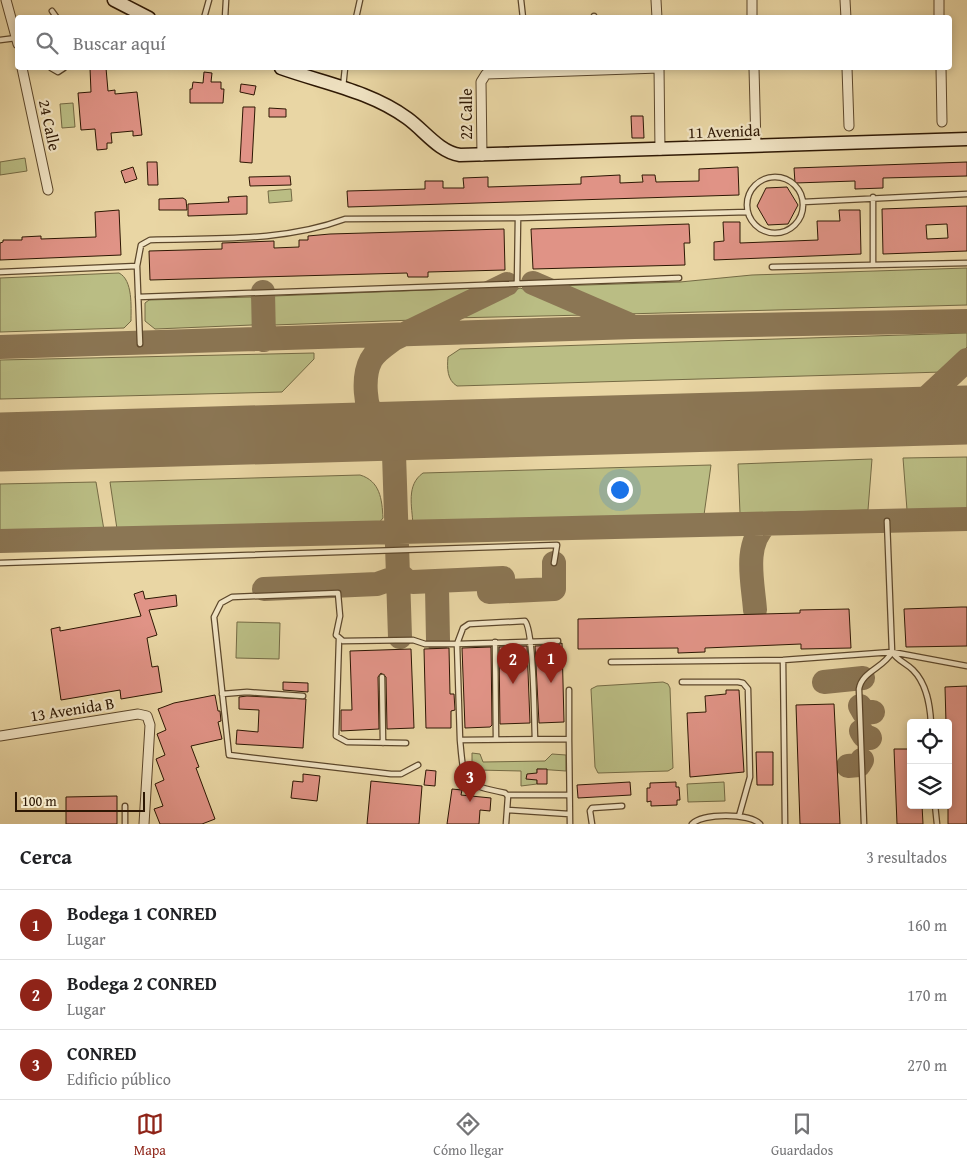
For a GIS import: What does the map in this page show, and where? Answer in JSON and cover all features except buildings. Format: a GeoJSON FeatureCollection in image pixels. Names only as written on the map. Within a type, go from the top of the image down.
{"type":"FeatureCollection","features":[{"type":"Feature","properties":{"kind":"main road"},"geometry":{"type":"LineString","coordinates":[[114,0],[143,15]]}},
{"type":"Feature","properties":{"kind":"main road","name":"11 Avenida"},"geometry":{"type":"LineString","coordinates":[[287,70],[374,98],[407,118],[453,154],[482,156],[967,139]]}},
{"type":"Feature","properties":{"kind":"street"},"geometry":{"type":"LineString","coordinates":[[6,0],[15,34]]}},
{"type":"Feature","properties":{"kind":"street"},"geometry":{"type":"LineString","coordinates":[[656,0],[657,15]]}},
{"type":"Feature","properties":{"kind":"street"},"geometry":{"type":"LineString","coordinates":[[752,0],[752,15]]}},
{"type":"Feature","properties":{"kind":"street"},"geometry":{"type":"LineString","coordinates":[[845,0],[846,15]]}},
{"type":"Feature","properties":{"kind":"street"},"geometry":{"type":"LineString","coordinates":[[939,0],[939,15]]}},
{"type":"Feature","properties":{"kind":"street","name":"24 Calle"},"geometry":{"type":"LineString","coordinates":[[22,70],[48,190]]}},
{"type":"Feature","properties":{"kind":"street","name":"22 Calle"},"geometry":{"type":"LineString","coordinates":[[482,156],[481,82],[486,74],[524,70]]}},
{"type":"Feature","properties":{"kind":"street"},"geometry":{"type":"LineString","coordinates":[[659,70],[660,150]]}},
{"type":"Feature","properties":{"kind":"street"},"geometry":{"type":"LineString","coordinates":[[754,70],[756,146]]}},
{"type":"Feature","properties":{"kind":"street"},"geometry":{"type":"LineString","coordinates":[[847,70],[849,126]]}},
{"type":"Feature","properties":{"kind":"street"},"geometry":{"type":"LineString","coordinates":[[941,70],[942,122]]}},
{"type":"Feature","properties":{"kind":"street","name":"13 Avenida B"},"geometry":{"type":"LineString","coordinates":[[0,736],[138,714],[147,716],[150,724],[144,824]]}},
{"type":"Feature","properties":{"kind":"lane"},"geometry":{"type":"LineString","coordinates":[[205,15],[209,0]]}},
{"type":"Feature","properties":{"kind":"lane"},"geometry":{"type":"LineString","coordinates":[[226,0],[227,15]]}},
{"type":"Feature","properties":{"kind":"lane"},"geometry":{"type":"LineString","coordinates":[[357,15],[360,0]]}},
{"type":"Feature","properties":{"kind":"lane"},"geometry":{"type":"LineString","coordinates":[[521,0],[524,15]]}},
{"type":"Feature","properties":{"kind":"lane"},"geometry":{"type":"LineString","coordinates":[[52,11],[55,15]]}},
{"type":"Feature","properties":{"kind":"lane"},"geometry":{"type":"LineString","coordinates":[[0,40],[15,41]]}},
{"type":"Feature","properties":{"kind":"lane"},"geometry":{"type":"LineString","coordinates":[[342,88],[345,70]]}},
{"type":"Feature","properties":{"kind":"lane"},"geometry":{"type":"LineString","coordinates":[[773,178],[793,184],[803,202],[802,214],[796,224],[780,233],[762,230],[753,223],[748,212],[751,192],[760,182],[773,178]]}},
{"type":"Feature","properties":{"kind":"lane"},"geometry":{"type":"LineString","coordinates":[[803,202],[967,194]]}},
{"type":"Feature","properties":{"kind":"lane"},"geometry":{"type":"LineString","coordinates":[[873,198],[873,265]]}},
{"type":"Feature","properties":{"kind":"lane"},"geometry":{"type":"LineString","coordinates":[[140,344],[138,266],[141,245],[150,240],[291,234],[345,219],[518,218],[748,212]]}},
{"type":"Feature","properties":{"kind":"lane"},"geometry":{"type":"LineString","coordinates":[[517,283],[518,218]]}},
{"type":"Feature","properties":{"kind":"lane"},"geometry":{"type":"LineString","coordinates":[[772,267],[967,263]]}},
{"type":"Feature","properties":{"kind":"lane"},"geometry":{"type":"LineString","coordinates":[[0,272],[138,266]]}},
{"type":"Feature","properties":{"kind":"lane"},"geometry":{"type":"LineString","coordinates":[[138,297],[678,278]]}},
{"type":"Feature","properties":{"kind":"lane"},"geometry":{"type":"LineString","coordinates":[[887,521],[892,652],[896,659],[913,671],[922,684],[929,701],[931,719]]}},
{"type":"Feature","properties":{"kind":"lane"},"geometry":{"type":"LineString","coordinates":[[0,563],[557,545],[554,563]]}},
{"type":"Feature","properties":{"kind":"lane"},"geometry":{"type":"LineString","coordinates":[[406,743],[347,742],[336,736],[339,639],[336,635],[340,616],[338,594],[232,597],[221,603],[214,617],[229,755],[391,774],[401,774],[418,765]]}},
{"type":"Feature","properties":{"kind":"lane"},"geometry":{"type":"LineString","coordinates":[[535,738],[531,641],[528,625],[522,621],[466,625],[462,628],[457,644],[460,740],[465,778],[469,783],[507,794],[569,795]]}},
{"type":"Feature","properties":{"kind":"lane"},"geometry":{"type":"LineString","coordinates":[[339,639],[343,641],[413,640],[425,644],[558,641]]}},
{"type":"Feature","properties":{"kind":"lane"},"geometry":{"type":"LineString","coordinates":[[494,642],[496,738]]}},
{"type":"Feature","properties":{"kind":"lane"},"geometry":{"type":"LineString","coordinates":[[864,824],[859,689],[863,678],[889,658],[892,652]]}},
{"type":"Feature","properties":{"kind":"lane"},"geometry":{"type":"LineString","coordinates":[[611,662],[783,660],[892,652],[967,666]]}},
{"type":"Feature","properties":{"kind":"lane"},"geometry":{"type":"LineString","coordinates":[[783,660],[785,824]]}},
{"type":"Feature","properties":{"kind":"lane"},"geometry":{"type":"LineString","coordinates":[[382,676],[383,743]]}},
{"type":"Feature","properties":{"kind":"lane"},"geometry":{"type":"LineString","coordinates":[[682,682],[738,682],[744,683],[748,689],[750,777],[739,816]]}},
{"type":"Feature","properties":{"kind":"lane"},"geometry":{"type":"LineString","coordinates":[[569,690],[570,824]]}},
{"type":"Feature","properties":{"kind":"lane"},"geometry":{"type":"LineString","coordinates":[[222,694],[247,692],[303,696]]}},
{"type":"Feature","properties":{"kind":"lane"},"geometry":{"type":"LineString","coordinates":[[460,740],[496,738],[568,739]]}},
{"type":"Feature","properties":{"kind":"lane"},"geometry":{"type":"LineString","coordinates":[[506,824],[507,794]]}},
{"type":"Feature","properties":{"kind":"lane"},"geometry":{"type":"LineString","coordinates":[[125,806],[125,824]]}},
{"type":"Feature","properties":{"kind":"lane"},"geometry":{"type":"LineString","coordinates":[[592,824],[590,810],[592,808],[622,806]]}},
{"type":"Feature","properties":{"kind":"lane"},"geometry":{"type":"LineString","coordinates":[[936,809],[937,824]]}},
{"type":"Feature","properties":{"kind":"lane"},"geometry":{"type":"LineString","coordinates":[[507,810],[569,814]]}},
{"type":"Feature","properties":{"kind":"lane"},"geometry":{"type":"LineString","coordinates":[[692,824],[704,818],[739,816],[751,818],[760,824]]}},
{"type":"Feature","properties":{"kind":"green space"},"geometry":{"type":"Polygon","coordinates":[[[73,103],[75,127],[62,128],[60,104],[73,103]]]}},
{"type":"Feature","properties":{"kind":"green space"},"geometry":{"type":"Polygon","coordinates":[[[25,158],[27,171],[0,175],[0,162],[25,158]]]}},
{"type":"Feature","properties":{"kind":"green space"},"geometry":{"type":"Polygon","coordinates":[[[291,189],[292,201],[269,203],[268,191],[291,189]]]}},
{"type":"Feature","properties":{"kind":"green space"},"geometry":{"type":"Polygon","coordinates":[[[967,268],[967,305],[624,314],[555,286],[680,282],[752,275],[967,268]]]}},
{"type":"Feature","properties":{"kind":"green space"},"geometry":{"type":"Polygon","coordinates":[[[119,273],[127,281],[131,302],[131,321],[124,328],[0,332],[0,278],[119,273]]]}},
{"type":"Feature","properties":{"kind":"green space"},"geometry":{"type":"Polygon","coordinates":[[[480,288],[481,291],[414,320],[273,325],[269,322],[269,302],[274,296],[480,288]]]}},
{"type":"Feature","properties":{"kind":"green space"},"geometry":{"type":"Polygon","coordinates":[[[520,288],[584,309],[587,315],[451,318],[520,288]]]}},
{"type":"Feature","properties":{"kind":"green space"},"geometry":{"type":"Polygon","coordinates":[[[251,297],[255,303],[256,320],[252,325],[155,329],[145,321],[145,303],[149,300],[251,297]]]}},
{"type":"Feature","properties":{"kind":"green space"},"geometry":{"type":"Polygon","coordinates":[[[967,333],[967,347],[943,372],[457,386],[449,377],[448,369],[448,357],[460,349],[967,333]]]}},
{"type":"Feature","properties":{"kind":"green space"},"geometry":{"type":"Polygon","coordinates":[[[314,353],[314,359],[282,392],[0,399],[0,360],[314,353]]]}},
{"type":"Feature","properties":{"kind":"green space"},"geometry":{"type":"Polygon","coordinates":[[[967,457],[967,509],[907,510],[903,458],[967,457]]]}},
{"type":"Feature","properties":{"kind":"green space"},"geometry":{"type":"Polygon","coordinates":[[[872,459],[868,510],[740,513],[738,464],[872,459]]]}},
{"type":"Feature","properties":{"kind":"green space"},"geometry":{"type":"Polygon","coordinates":[[[711,465],[704,515],[413,525],[412,490],[414,484],[423,473],[711,465]]]}},
{"type":"Feature","properties":{"kind":"green space"},"geometry":{"type":"Polygon","coordinates":[[[360,475],[372,482],[379,492],[383,518],[378,524],[117,529],[110,482],[360,475]]]}},
{"type":"Feature","properties":{"kind":"green space"},"geometry":{"type":"Polygon","coordinates":[[[96,482],[104,530],[0,532],[0,484],[96,482]]]}},
{"type":"Feature","properties":{"kind":"green space"},"geometry":{"type":"Polygon","coordinates":[[[237,622],[280,623],[279,659],[236,658],[237,622]]]}},
{"type":"Feature","properties":{"kind":"green space"},"geometry":{"type":"Polygon","coordinates":[[[663,682],[668,684],[670,688],[673,768],[668,771],[598,773],[595,767],[591,689],[597,686],[663,682]]]}},
{"type":"Feature","properties":{"kind":"green space"},"geometry":{"type":"Polygon","coordinates":[[[472,753],[480,754],[483,762],[545,761],[552,754],[566,755],[566,771],[537,769],[537,784],[521,786],[521,771],[477,770],[472,765],[472,753]]]}},
{"type":"Feature","properties":{"kind":"green space"},"geometry":{"type":"Polygon","coordinates":[[[724,782],[725,801],[688,802],[687,784],[724,782]]]}},
{"type":"Feature","properties":{"kind":"taxiway"},"geometry":{"type":"LineString","coordinates":[[533,283],[628,324]]}},
{"type":"Feature","properties":{"kind":"taxiway"},"geometry":{"type":"LineString","coordinates":[[394,454],[375,424],[369,410],[366,375],[371,360],[381,348],[394,339],[507,284]]}},
{"type":"Feature","properties":{"kind":"taxiway"},"geometry":{"type":"LineString","coordinates":[[263,292],[264,340]]}},
{"type":"Feature","properties":{"kind":"taxiway"},"geometry":{"type":"LineString","coordinates":[[0,347],[634,327],[967,321]]}},
{"type":"Feature","properties":{"kind":"taxiway"},"geometry":{"type":"LineString","coordinates":[[907,416],[967,360]]}},
{"type":"Feature","properties":{"kind":"taxiway"},"geometry":{"type":"LineString","coordinates":[[940,387],[937,400],[947,415]]}},
{"type":"Feature","properties":{"kind":"taxiway"},"geometry":{"type":"LineString","coordinates":[[354,432],[362,424],[368,405]]}},
{"type":"Feature","properties":{"kind":"taxiway"},"geometry":{"type":"LineString","coordinates":[[400,637],[394,454],[405,431]]}},
{"type":"Feature","properties":{"kind":"taxiway"},"geometry":{"type":"LineString","coordinates":[[0,541],[967,519]]}},
{"type":"Feature","properties":{"kind":"taxiway"},"geometry":{"type":"LineString","coordinates":[[755,610],[751,564],[752,553],[754,542],[766,524]]}},
{"type":"Feature","properties":{"kind":"taxiway"},"geometry":{"type":"LineString","coordinates":[[489,592],[554,589],[554,563]]}},
{"type":"Feature","properties":{"kind":"taxiway"},"geometry":{"type":"LineString","coordinates":[[264,589],[377,584],[394,578],[398,573],[407,581],[413,582],[503,578],[504,591]]}},
{"type":"Feature","properties":{"kind":"taxiway"},"geometry":{"type":"LineString","coordinates":[[438,640],[437,588],[442,581]]}},
{"type":"Feature","properties":{"kind":"taxiway"},"geometry":{"type":"LineString","coordinates":[[824,682],[863,678]]}},
{"type":"Feature","properties":{"kind":"taxiway"},"geometry":{"type":"LineString","coordinates":[[860,706],[864,713],[873,712]]}},
{"type":"Feature","properties":{"kind":"taxiway"},"geometry":{"type":"LineString","coordinates":[[861,731],[864,736],[870,738]]}},
{"type":"Feature","properties":{"kind":"taxiway"},"geometry":{"type":"LineString","coordinates":[[848,766],[859,765],[862,760]]}},
{"type":"Feature","properties":{"kind":"runway"},"geometry":{"type":"LineString","coordinates":[[0,442],[967,415]]}},
{"type":"Feature","properties":{"kind":"place","name":"Bodega 1 CONRED"},"geometry":{"type":"Point","coordinates":[551,683]}},
{"type":"Feature","properties":{"kind":"place","name":"Bodega 2 CONRED"},"geometry":{"type":"Point","coordinates":[513,684]}},
{"type":"Feature","properties":{"kind":"place","name":"CONRED"},"geometry":{"type":"Point","coordinates":[470,802]}}]}
